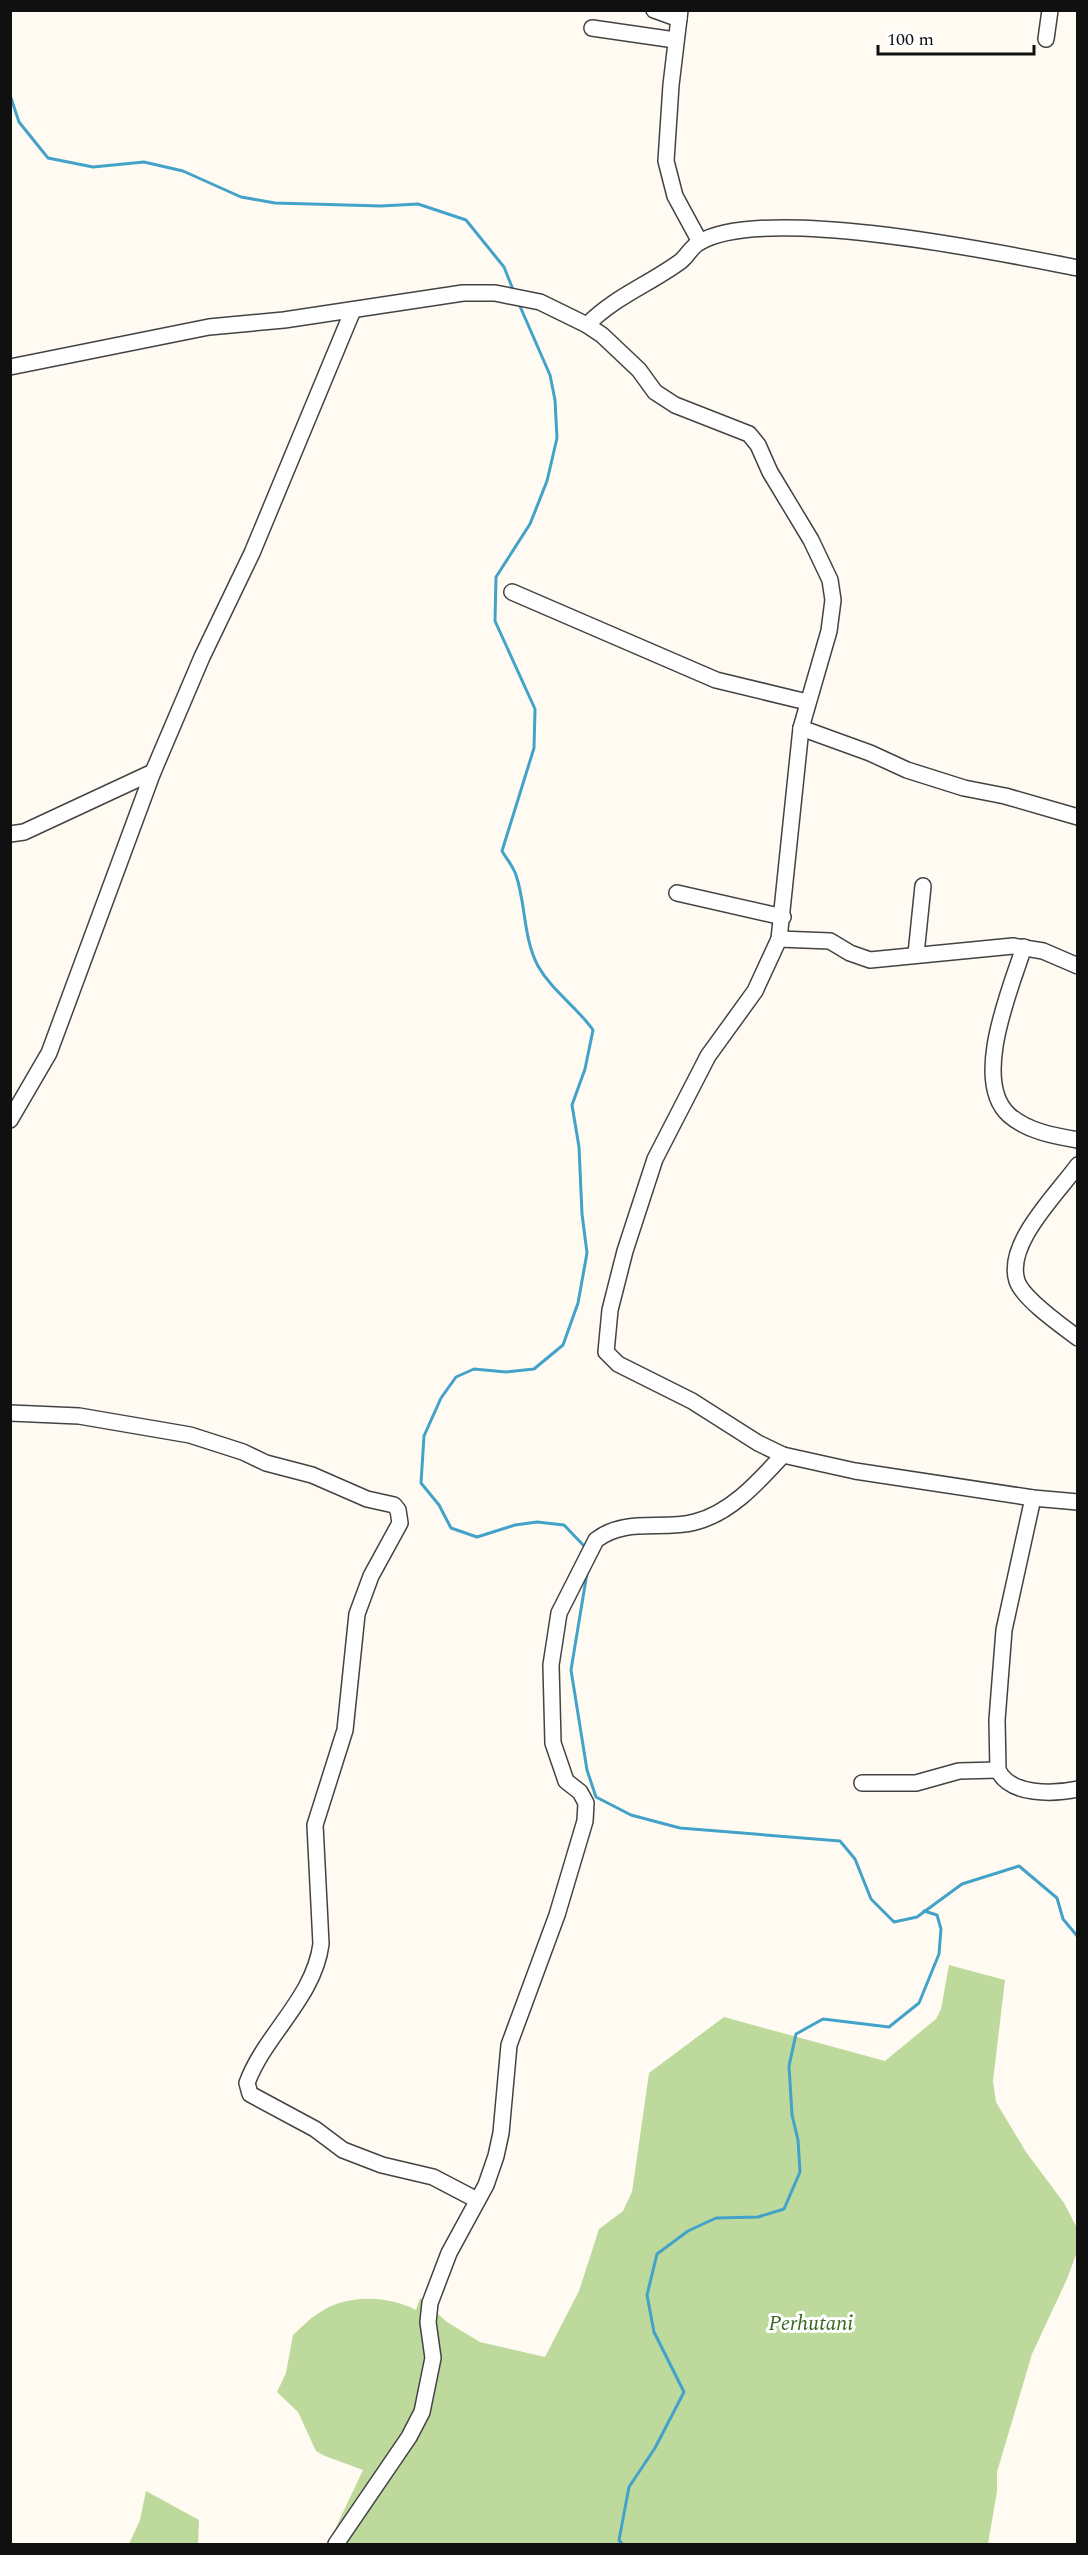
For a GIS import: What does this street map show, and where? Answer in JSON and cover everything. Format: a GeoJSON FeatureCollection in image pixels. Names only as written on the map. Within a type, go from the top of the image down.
{"type":"FeatureCollection","features":[{"type":"Feature","properties":{"kind":"street"},"geometry":{"type":"LineString","coordinates":[[654,10],[680,14],[675,40],[666,161],[675,196],[699,242]]}},
{"type":"Feature","properties":{"kind":"street"},"geometry":{"type":"LineString","coordinates":[[1046,39],[1050,10]]}},
{"type":"Feature","properties":{"kind":"street"},"geometry":{"type":"LineString","coordinates":[[592,28],[675,40]]}},
{"type":"Feature","properties":{"kind":"street"},"geometry":{"type":"LineString","coordinates":[[587,325],[606,306],[681,261],[699,242],[731,232],[757,229],[864,232],[1077,268]]}},
{"type":"Feature","properties":{"kind":"street"},"geometry":{"type":"LineString","coordinates":[[10,367],[208,327],[353,310],[463,293],[518,297],[540,302],[587,325],[602,335],[632,363],[662,396],[675,405],[742,430],[758,445],[770,472],[811,540],[830,580],[832,614],[801,728],[783,917],[779,939],[754,991],[708,1056],[655,1159],[625,1251],[605,1343],[609,1358],[692,1401],[733,1428],[783,1455],[855,1471],[1033,1498],[1077,1502]]}},
{"type":"Feature","properties":{"kind":"street"},"geometry":{"type":"LineString","coordinates":[[10,1120],[49,1053],[72,998],[153,772],[202,657],[252,553],[353,310]]}},
{"type":"Feature","properties":{"kind":"street"},"geometry":{"type":"LineString","coordinates":[[512,592],[716,680],[807,702]]}},
{"type":"Feature","properties":{"kind":"street"},"geometry":{"type":"LineString","coordinates":[[801,728],[955,785],[1017,799],[1077,817]]}},
{"type":"Feature","properties":{"kind":"street"},"geometry":{"type":"LineString","coordinates":[[10,834],[24,832],[153,772]]}},
{"type":"Feature","properties":{"kind":"street"},"geometry":{"type":"LineString","coordinates":[[916,954],[922,886]]}},
{"type":"Feature","properties":{"kind":"street"},"geometry":{"type":"LineString","coordinates":[[677,893],[783,917]]}},
{"type":"Feature","properties":{"kind":"street"},"geometry":{"type":"LineString","coordinates":[[779,939],[830,941],[856,956],[870,960],[1001,946],[1024,947],[1043,951],[1077,966]]}},
{"type":"Feature","properties":{"kind":"street"},"geometry":{"type":"LineString","coordinates":[[1024,947],[999,1029],[992,1067],[993,1083],[1008,1114],[1028,1127],[1077,1140]]}},
{"type":"Feature","properties":{"kind":"street"},"geometry":{"type":"LineString","coordinates":[[1077,1165],[1021,1240],[1015,1266],[1017,1281],[1025,1294],[1077,1338]]}},
{"type":"Feature","properties":{"kind":"street"},"geometry":{"type":"LineString","coordinates":[[10,1413],[79,1416],[190,1434],[266,1462],[312,1475],[367,1499],[394,1505],[399,1510],[400,1523],[371,1576],[357,1614],[345,1730],[315,1825],[321,1944],[319,1959],[305,1989],[247,2083],[250,2094],[315,2129],[343,2150],[382,2165],[433,2177],[477,2200]]}},
{"type":"Feature","properties":{"kind":"street"},"geometry":{"type":"LineString","coordinates":[[336,2544],[410,2437],[422,2412],[433,2358],[428,2322],[430,2303],[449,2253],[477,2200],[496,2156],[501,2133],[504,2085],[512,2035],[557,1915],[585,1821],[586,1803],[580,1792],[566,1781],[553,1743],[551,1665],[559,1613],[596,1540],[620,1527],[693,1523],[714,1516],[751,1487],[783,1455]]}},
{"type":"Feature","properties":{"kind":"street"},"geometry":{"type":"LineString","coordinates":[[1033,1498],[1004,1630],[997,1720],[998,1770],[1001,1777],[1012,1786],[1041,1792],[1077,1789]]}},
{"type":"Feature","properties":{"kind":"street"},"geometry":{"type":"LineString","coordinates":[[862,1783],[916,1783],[959,1771],[998,1770]]}},
{"type":"Feature","properties":{"kind":"green space","name":"Perhutani"},"geometry":{"type":"Polygon","coordinates":[[[949,1965],[1005,1980],[993,2081],[996,2102],[1026,2152],[1064,2203],[1077,2228],[1078,2249],[1067,2279],[1032,2354],[997,2472],[997,2491],[988,2544],[328,2544],[363,2470],[316,2451],[298,2412],[277,2392],[286,2373],[293,2335],[310,2319],[333,2306],[356,2300],[394,2302],[416,2310],[420,2298],[447,2322],[480,2342],[545,2357],[579,2291],[599,2229],[623,2211],[632,2192],[649,2073],[724,2017],[885,2061],[936,2019],[941,2009],[949,1965]]]}},
{"type":"Feature","properties":{"kind":"green space"},"geometry":{"type":"Polygon","coordinates":[[[146,2491],[199,2520],[198,2544],[129,2544],[140,2520],[146,2491]]]}},
{"type":"Feature","properties":{"kind":"waterway"},"geometry":{"type":"LineString","coordinates":[[10,95],[19,122],[48,158],[93,167],[144,162],[183,171],[241,197],[275,203],[381,206],[418,204],[466,220],[504,267],[514,292]]}},
{"type":"Feature","properties":{"kind":"waterway"},"geometry":{"type":"LineString","coordinates":[[519,304],[550,375],[555,400],[557,438],[547,481],[530,524],[496,577],[495,621],[535,709],[534,748],[502,851],[516,875],[527,933],[538,966],[550,983],[593,1030],[585,1069],[572,1105],[579,1147],[582,1214],[587,1253],[578,1303],[563,1345],[534,1369],[506,1372],[474,1369],[456,1377],[441,1398],[424,1436],[421,1483],[439,1505],[451,1528],[477,1537],[515,1525],[537,1522],[564,1525],[586,1548]]}},
{"type":"Feature","properties":{"kind":"waterway"},"geometry":{"type":"LineString","coordinates":[[587,1573],[571,1670],[587,1770],[596,1797],[631,1815],[680,1828],[840,1841],[855,1859],[871,1899],[894,1922],[917,1917],[962,1884],[1019,1866],[1057,1898],[1063,1919],[1078,1937]]}},
{"type":"Feature","properties":{"kind":"waterway"},"geometry":{"type":"LineString","coordinates":[[622,2544],[619,2540],[629,2487],[655,2448],[684,2392],[654,2332],[647,2295],[657,2254],[688,2231],[716,2218],[758,2217],[784,2209],[800,2172],[798,2140],[792,2115],[789,2066],[796,2034],[823,2019],[889,2027],[919,2003],[939,1954],[941,1929],[937,1915],[924,1911]]}}]}
